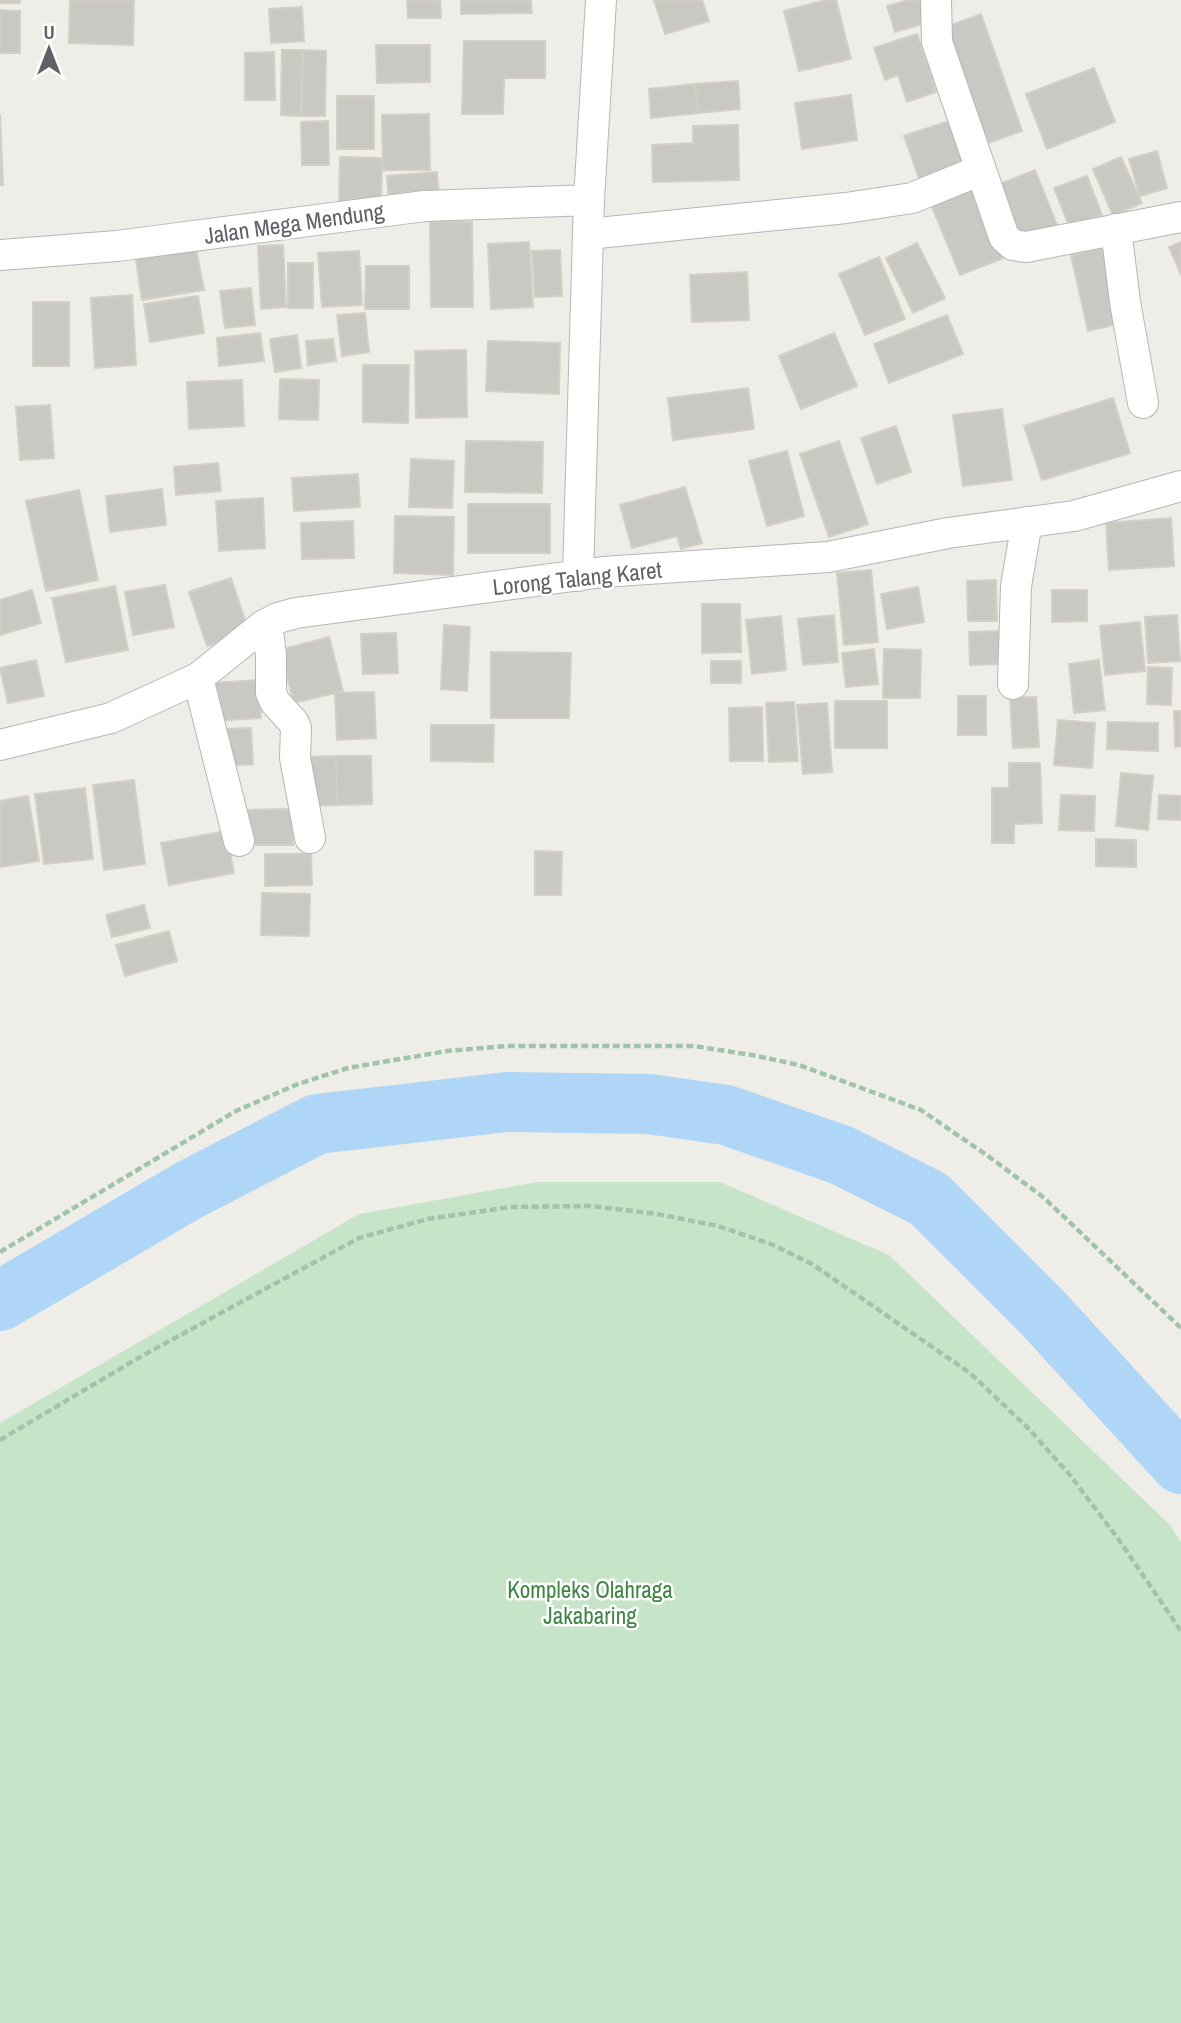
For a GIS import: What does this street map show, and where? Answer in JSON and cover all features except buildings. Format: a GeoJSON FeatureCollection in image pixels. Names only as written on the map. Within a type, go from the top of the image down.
{"type":"FeatureCollection","features":[{"type":"Feature","properties":{"kind":"street"},"geometry":{"type":"LineString","coordinates":[[578,576],[589,200],[601,0]]}},
{"type":"Feature","properties":{"kind":"street"},"geometry":{"type":"LineString","coordinates":[[936,0],[937,41],[1004,237],[1013,245],[1026,247],[1181,217]]}},
{"type":"Feature","properties":{"kind":"street"},"geometry":{"type":"LineString","coordinates":[[588,234],[846,208],[912,198],[981,170]]}},
{"type":"Feature","properties":{"kind":"street","name":"Jalan Mega Mendung"},"geometry":{"type":"LineString","coordinates":[[0,255],[117,246],[425,206],[589,200]]}},
{"type":"Feature","properties":{"kind":"street"},"geometry":{"type":"LineString","coordinates":[[1116,229],[1125,302],[1143,403]]}},
{"type":"Feature","properties":{"kind":"street","name":"Lorong Talang Karet"},"geometry":{"type":"LineString","coordinates":[[0,745],[111,718],[198,678],[268,624],[296,613],[578,576],[828,556],[948,533],[1073,516],[1181,486]]}},
{"type":"Feature","properties":{"kind":"street"},"geometry":{"type":"LineString","coordinates":[[1013,684],[1016,586],[1027,522]]}},
{"type":"Feature","properties":{"kind":"street"},"geometry":{"type":"LineString","coordinates":[[268,624],[271,693],[296,728],[295,758],[310,838]]}},
{"type":"Feature","properties":{"kind":"street"},"geometry":{"type":"LineString","coordinates":[[198,678],[239,841]]}},
{"type":"Feature","properties":{"kind":"path"},"geometry":{"type":"LineString","coordinates":[[0,1252],[236,1111],[298,1084],[348,1068],[447,1051],[507,1046],[694,1046],[799,1065],[921,1110],[1043,1197],[1181,1328]]}},
{"type":"Feature","properties":{"kind":"path"},"geometry":{"type":"LineString","coordinates":[[0,1440],[140,1357],[359,1238],[428,1219],[510,1207],[591,1206],[657,1214],[718,1226],[771,1244],[812,1264],[970,1373],[1027,1427],[1070,1475],[1119,1540],[1181,1631]]}},
{"type":"Feature","properties":{"kind":"green space","name":"Kompleks Olahraga Jakabaring"},"geometry":{"type":"Polygon","coordinates":[[[538,1182],[720,1182],[889,1255],[1171,1526],[1181,1543],[1181,2023],[0,2023],[0,1423],[359,1214],[538,1182]]]}},
{"type":"Feature","properties":{"kind":"waterway"},"geometry":{"type":"LineString","coordinates":[[0,1301],[189,1190],[317,1124],[507,1102],[649,1104],[726,1115],[841,1155],[929,1199],[1042,1312],[1181,1464]]}}]}
